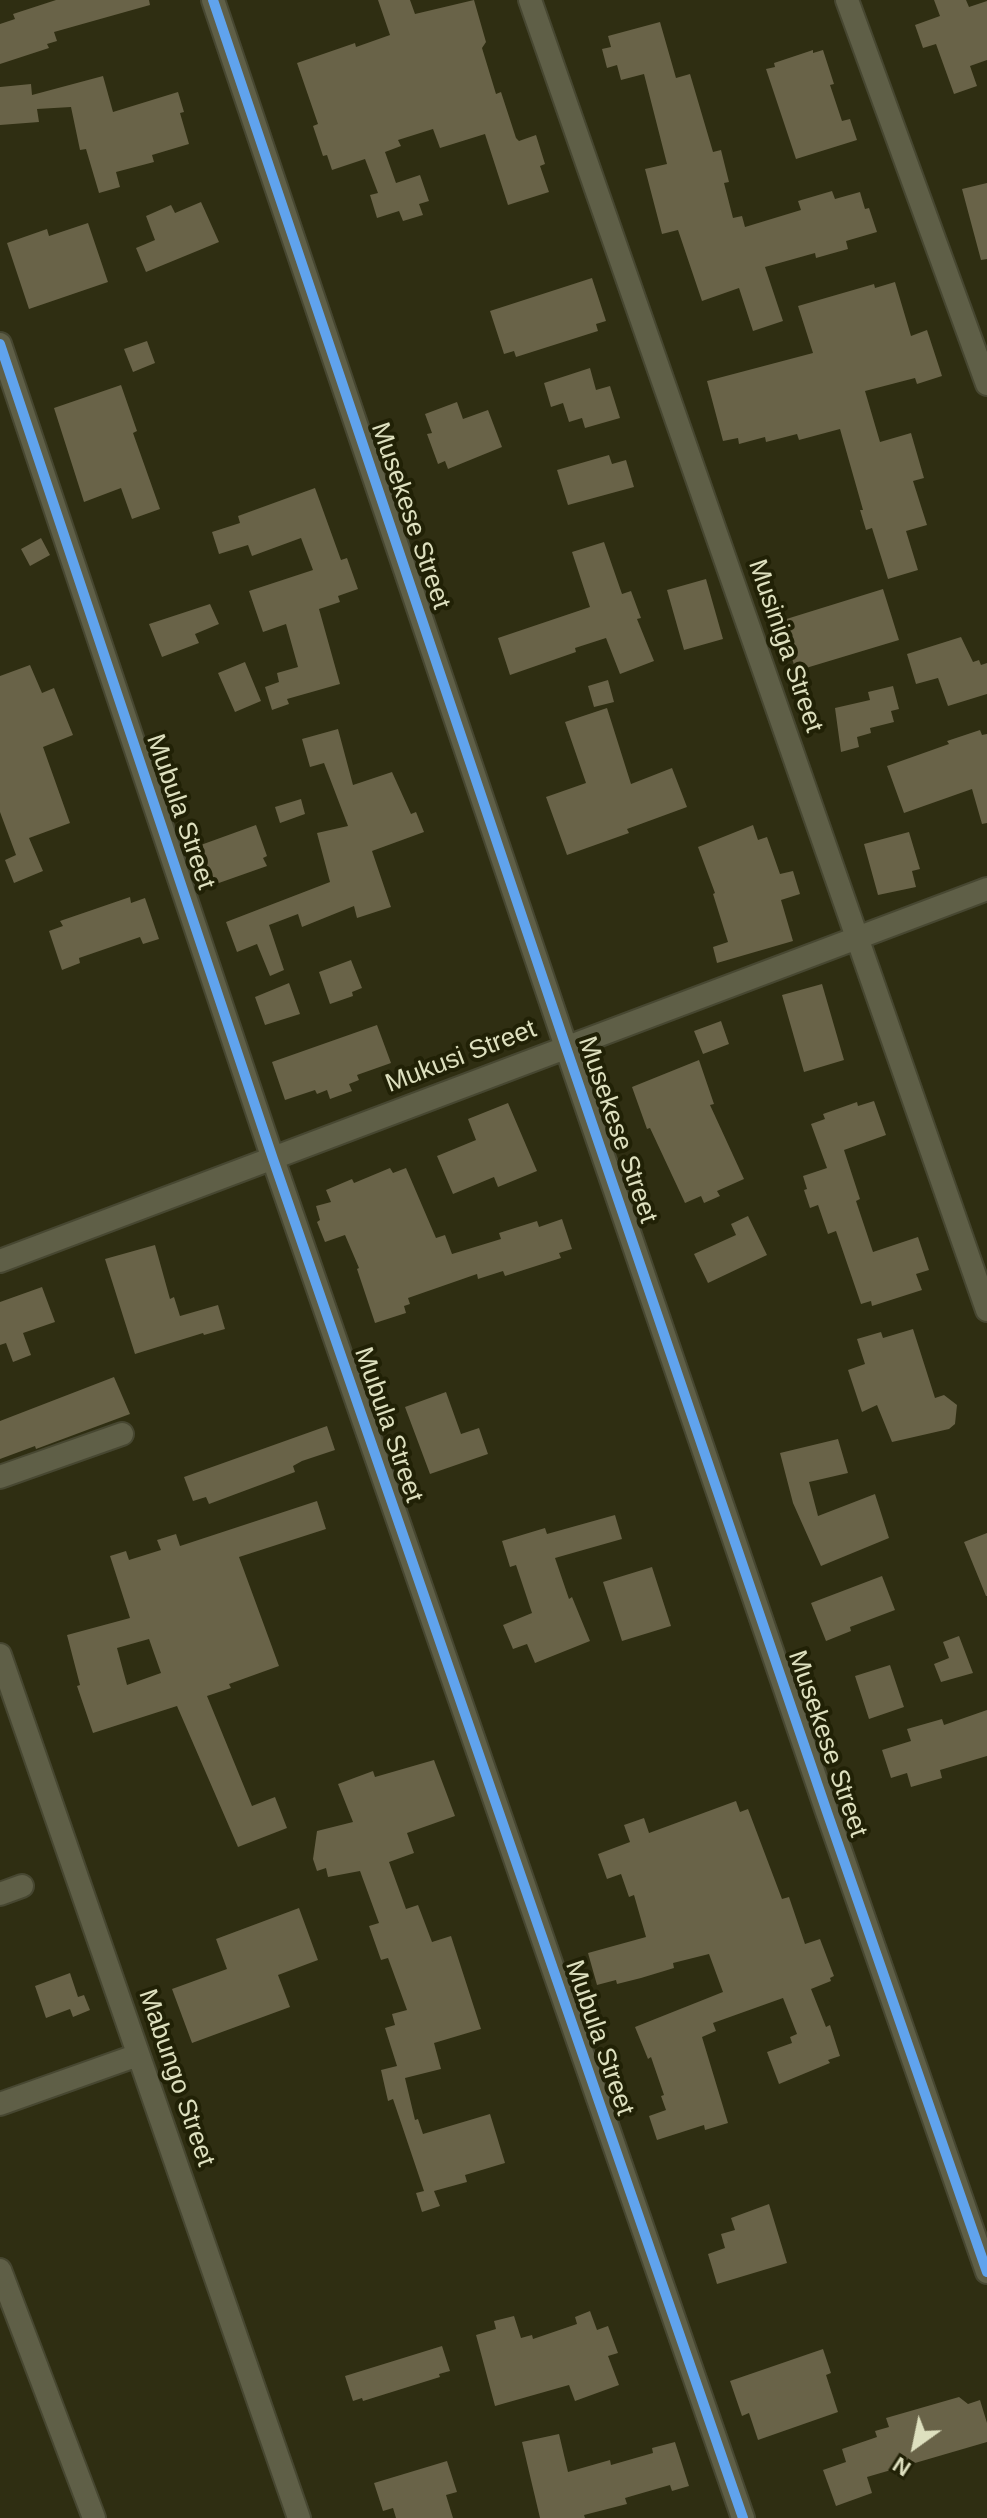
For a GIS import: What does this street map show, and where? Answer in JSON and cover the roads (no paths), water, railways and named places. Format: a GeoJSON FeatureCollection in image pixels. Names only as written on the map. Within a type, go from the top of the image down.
{"type":"FeatureCollection","features":[{"type":"Feature","properties":{"kind":"street","name":"Musekese Street"},"geometry":{"type":"LineString","coordinates":[[213,0],[821,1797],[987,2272]]}},
{"type":"Feature","properties":{"kind":"street","name":"Musiniga Street"},"geometry":{"type":"LineString","coordinates":[[530,0],[987,1310]]}},
{"type":"Feature","properties":{"kind":"street"},"geometry":{"type":"LineString","coordinates":[[847,0],[987,384]]}},
{"type":"Feature","properties":{"kind":"street","name":"Mubula Street"},"geometry":{"type":"LineString","coordinates":[[0,344],[273,1159],[743,2518]]}},
{"type":"Feature","properties":{"kind":"street","name":"Mukusi Street"},"geometry":{"type":"LineString","coordinates":[[0,1261],[987,889]]}},
{"type":"Feature","properties":{"kind":"street"},"geometry":{"type":"LineString","coordinates":[[0,1477],[122,1434]]}},
{"type":"Feature","properties":{"kind":"street","name":"Mabungo Street"},"geometry":{"type":"LineString","coordinates":[[0,1655],[7,1696],[138,2055],[299,2518]]}},
{"type":"Feature","properties":{"kind":"street"},"geometry":{"type":"LineString","coordinates":[[0,1894],[22,1886]]}},
{"type":"Feature","properties":{"kind":"street"},"geometry":{"type":"LineString","coordinates":[[0,2104],[138,2055]]}},
{"type":"Feature","properties":{"kind":"street"},"geometry":{"type":"LineString","coordinates":[[0,2270],[94,2518]]}}]}
